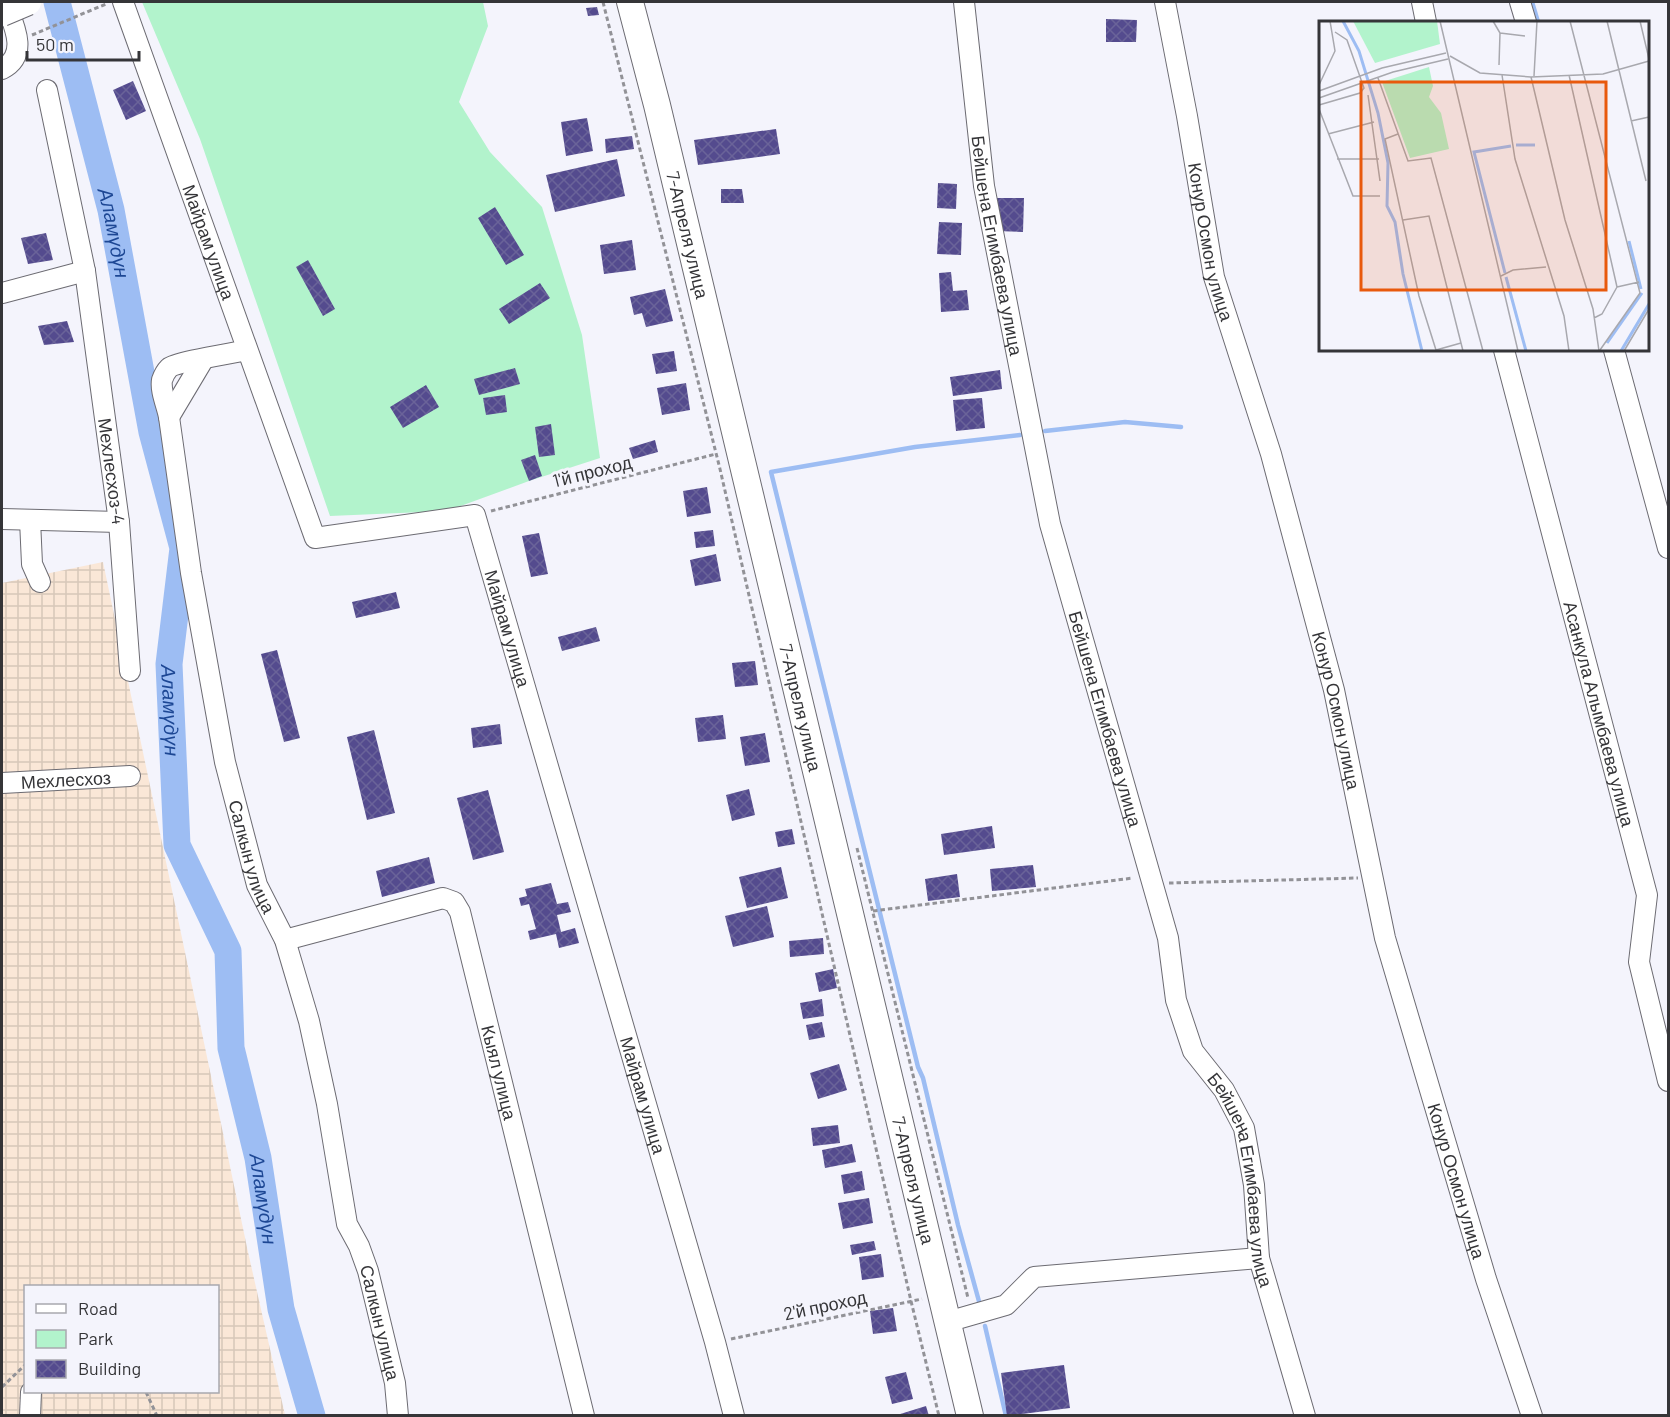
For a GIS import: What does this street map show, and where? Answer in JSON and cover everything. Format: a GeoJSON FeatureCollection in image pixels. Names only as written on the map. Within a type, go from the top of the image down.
{"type":"FeatureCollection","features":[{"type":"Feature","properties":{"kind":"main road"},"geometry":{"type":"LineString","coordinates":[[2,13],[28,2]]}},
{"type":"Feature","properties":{"kind":"main road","name":"7-Апреля улица"},"geometry":{"type":"LineString","coordinates":[[630,2],[657,105],[970,1416]]}},
{"type":"Feature","properties":{"kind":"street"},"geometry":{"type":"LineString","coordinates":[[2,69],[15,58],[19,38],[5,2]]}},
{"type":"Feature","properties":{"kind":"street","name":"Майрам улица"},"geometry":{"type":"LineString","coordinates":[[123,2],[131,30],[315,538],[475,515],[715,1342],[734,1416]]}},
{"type":"Feature","properties":{"kind":"street","name":"Бейшена Егимбаева улица"},"geometry":{"type":"LineString","coordinates":[[964,2],[984,186],[1050,524],[1168,938],[1176,1000],[1192,1051],[1224,1090],[1244,1128],[1254,1185],[1259,1258],[1305,1416]]}},
{"type":"Feature","properties":{"kind":"street","name":"Конур Осмон улица"},"geometry":{"type":"LineString","coordinates":[[1165,2],[1214,277],[1271,454],[1334,690],[1385,938],[1476,1245],[1532,1416]]}},
{"type":"Feature","properties":{"kind":"street"},"geometry":{"type":"LineString","coordinates":[[1422,2],[1426,21]]}},
{"type":"Feature","properties":{"kind":"street"},"geometry":{"type":"LineString","coordinates":[[1520,2],[1526,21]]}},
{"type":"Feature","properties":{"kind":"street","name":"Мехлесхоз-4"},"geometry":{"type":"LineString","coordinates":[[47,90],[85,271],[120,522],[130,671]]}},
{"type":"Feature","properties":{"kind":"street"},"geometry":{"type":"LineString","coordinates":[[2,293],[85,271]]}},
{"type":"Feature","properties":{"kind":"street","name":"Салкын улица"},"geometry":{"type":"LineString","coordinates":[[247,350],[203,360],[182,362],[170,368],[162,378],[191,573],[225,762],[257,885],[285,940],[318,1060],[347,1224],[359,1246],[370,1281],[395,1383],[398,1416]]}},
{"type":"Feature","properties":{"kind":"street","name":"Асанкула Алымбаева улица"},"geometry":{"type":"LineString","coordinates":[[1504,351],[1647,895],[1639,962],[1668,1081]]}},
{"type":"Feature","properties":{"kind":"street"},"geometry":{"type":"LineString","coordinates":[[1614,351],[1668,548]]}},
{"type":"Feature","properties":{"kind":"street"},"geometry":{"type":"LineString","coordinates":[[2,519],[120,522]]}},
{"type":"Feature","properties":{"kind":"street"},"geometry":{"type":"LineString","coordinates":[[30,520],[32,564],[40,582]]}},
{"type":"Feature","properties":{"kind":"street","name":"Мехлесхоз"},"geometry":{"type":"LineString","coordinates":[[2,783],[130,776]]}},
{"type":"Feature","properties":{"kind":"street","name":"Кыял улица"},"geometry":{"type":"LineString","coordinates":[[285,940],[443,898],[454,902],[460,912],[584,1416]]}},
{"type":"Feature","properties":{"kind":"street"},"geometry":{"type":"LineString","coordinates":[[947,1322],[1006,1305],[1034,1277],[1259,1258]]}},
{"type":"Feature","properties":{"kind":"street"},"geometry":{"type":"LineString","coordinates":[[30,1416],[31,1393]]}},
{"type":"Feature","properties":{"kind":"path"},"geometry":{"type":"LineString","coordinates":[[38,33],[111,2]]}},
{"type":"Feature","properties":{"kind":"path"},"geometry":{"type":"LineString","coordinates":[[603,2],[716,453],[939,1416]]}},
{"type":"Feature","properties":{"kind":"path","name":"1'й проход"},"geometry":{"type":"LineString","coordinates":[[475,515],[716,453]]}},
{"type":"Feature","properties":{"kind":"path"},"geometry":{"type":"LineString","coordinates":[[856,845],[971,1315]]}},
{"type":"Feature","properties":{"kind":"path"},"geometry":{"type":"LineString","coordinates":[[873,911],[1151,879],[1372,878]]}},
{"type":"Feature","properties":{"kind":"path","name":"2'й проход"},"geometry":{"type":"LineString","coordinates":[[715,1342],[941,1296]]}},
{"type":"Feature","properties":{"kind":"path"},"geometry":{"type":"LineString","coordinates":[[2,1387],[24,1366]]}},
{"type":"Feature","properties":{"kind":"path"},"geometry":{"type":"LineString","coordinates":[[146,1393],[157,1416]]}},
{"type":"Feature","properties":{"kind":"shaded area"},"geometry":{"type":"Polygon","coordinates":[[[103,562],[248,1252],[285,1415],[2,1415],[2,583],[103,562]]]}},
{"type":"Feature","properties":{"kind":"green space"},"geometry":{"type":"Polygon","coordinates":[[[142,2],[483,2],[488,26],[459,102],[490,152],[542,207],[582,335],[600,458],[447,511],[330,516],[200,139],[142,2]]]}},
{"type":"Feature","properties":{"kind":"building"},"geometry":{"type":"Polygon","coordinates":[[[597,7],[599,15],[588,16],[586,8],[597,7]]]}},
{"type":"Feature","properties":{"kind":"building"},"geometry":{"type":"Polygon","coordinates":[[[1106,19],[1137,20],[1136,42],[1106,42],[1106,19]]]}},
{"type":"Feature","properties":{"kind":"building"},"geometry":{"type":"Polygon","coordinates":[[[133,81],[146,111],[126,120],[113,90],[133,81]]]}},
{"type":"Feature","properties":{"kind":"building"},"geometry":{"type":"Polygon","coordinates":[[[587,118],[593,151],[566,156],[561,122],[587,118]]]}},
{"type":"Feature","properties":{"kind":"building"},"geometry":{"type":"Polygon","coordinates":[[[776,129],[780,154],[698,165],[694,140],[776,129]]]}},
{"type":"Feature","properties":{"kind":"building"},"geometry":{"type":"Polygon","coordinates":[[[632,136],[634,149],[606,153],[605,139],[632,136]]]}},
{"type":"Feature","properties":{"kind":"building"},"geometry":{"type":"Polygon","coordinates":[[[617,159],[625,196],[555,212],[546,175],[617,159]]]}},
{"type":"Feature","properties":{"kind":"building"},"geometry":{"type":"Polygon","coordinates":[[[938,183],[957,184],[956,209],[937,208],[938,183]]]}},
{"type":"Feature","properties":{"kind":"building"},"geometry":{"type":"Polygon","coordinates":[[[721,189],[742,189],[744,203],[721,203],[721,189]]]}},
{"type":"Feature","properties":{"kind":"building"},"geometry":{"type":"Polygon","coordinates":[[[997,198],[1024,198],[1023,232],[996,231],[997,198]]]}},
{"type":"Feature","properties":{"kind":"building"},"geometry":{"type":"Polygon","coordinates":[[[495,207],[524,255],[506,265],[478,218],[495,207]]]}},
{"type":"Feature","properties":{"kind":"building"},"geometry":{"type":"Polygon","coordinates":[[[939,222],[962,223],[961,255],[937,254],[939,222]]]}},
{"type":"Feature","properties":{"kind":"building"},"geometry":{"type":"Polygon","coordinates":[[[46,233],[53,260],[28,264],[21,238],[46,233]]]}},
{"type":"Feature","properties":{"kind":"building"},"geometry":{"type":"Polygon","coordinates":[[[632,240],[636,270],[604,274],[600,245],[632,240]]]}},
{"type":"Feature","properties":{"kind":"building"},"geometry":{"type":"Polygon","coordinates":[[[308,260],[335,309],[323,316],[296,267],[308,260]]]}},
{"type":"Feature","properties":{"kind":"building"},"geometry":{"type":"Polygon","coordinates":[[[951,272],[953,291],[967,290],[969,310],[941,312],[939,273],[951,272]]]}},
{"type":"Feature","properties":{"kind":"building"},"geometry":{"type":"Polygon","coordinates":[[[540,283],[550,298],[509,324],[499,309],[540,283]]]}},
{"type":"Feature","properties":{"kind":"building"},"geometry":{"type":"Polygon","coordinates":[[[665,289],[673,321],[646,327],[642,313],[634,315],[630,297],[665,289]]]}},
{"type":"Feature","properties":{"kind":"building"},"geometry":{"type":"Polygon","coordinates":[[[67,321],[74,342],[44,345],[38,326],[67,321]]]}},
{"type":"Feature","properties":{"kind":"building"},"geometry":{"type":"Polygon","coordinates":[[[674,351],[677,371],[656,374],[652,354],[674,351]]]}},
{"type":"Feature","properties":{"kind":"building"},"geometry":{"type":"Polygon","coordinates":[[[515,368],[520,384],[479,395],[474,379],[515,368]]]}},
{"type":"Feature","properties":{"kind":"building"},"geometry":{"type":"Polygon","coordinates":[[[1000,370],[1002,389],[953,396],[950,377],[1000,370]]]}},
{"type":"Feature","properties":{"kind":"building"},"geometry":{"type":"Polygon","coordinates":[[[686,383],[690,410],[662,415],[657,388],[686,383]]]}},
{"type":"Feature","properties":{"kind":"building"},"geometry":{"type":"Polygon","coordinates":[[[426,385],[439,407],[403,428],[390,407],[426,385]]]}},
{"type":"Feature","properties":{"kind":"building"},"geometry":{"type":"Polygon","coordinates":[[[505,395],[507,412],[486,415],[483,398],[505,395]]]}},
{"type":"Feature","properties":{"kind":"building"},"geometry":{"type":"Polygon","coordinates":[[[982,398],[985,428],[956,431],[953,400],[982,398]]]}},
{"type":"Feature","properties":{"kind":"building"},"geometry":{"type":"Polygon","coordinates":[[[551,424],[555,455],[539,457],[535,427],[551,424]]]}},
{"type":"Feature","properties":{"kind":"building"},"geometry":{"type":"Polygon","coordinates":[[[655,440],[658,452],[633,459],[629,448],[655,440]]]}},
{"type":"Feature","properties":{"kind":"building"},"geometry":{"type":"Polygon","coordinates":[[[535,455],[542,476],[529,481],[521,460],[535,455]]]}},
{"type":"Feature","properties":{"kind":"building"},"geometry":{"type":"Polygon","coordinates":[[[707,487],[711,513],[687,517],[683,491],[707,487]]]}},
{"type":"Feature","properties":{"kind":"building"},"geometry":{"type":"Polygon","coordinates":[[[713,530],[715,546],[696,548],[694,532],[713,530]]]}},
{"type":"Feature","properties":{"kind":"building"},"geometry":{"type":"Polygon","coordinates":[[[539,533],[548,574],[531,577],[522,536],[539,533]]]}},
{"type":"Feature","properties":{"kind":"building"},"geometry":{"type":"Polygon","coordinates":[[[716,554],[721,581],[695,586],[690,560],[716,554]]]}},
{"type":"Feature","properties":{"kind":"building"},"geometry":{"type":"Polygon","coordinates":[[[396,592],[400,608],[356,618],[352,602],[396,592]]]}},
{"type":"Feature","properties":{"kind":"building"},"geometry":{"type":"Polygon","coordinates":[[[596,627],[600,641],[562,651],[558,637],[596,627]]]}},
{"type":"Feature","properties":{"kind":"building"},"geometry":{"type":"Polygon","coordinates":[[[277,650],[300,738],[284,742],[261,654],[277,650]]]}},
{"type":"Feature","properties":{"kind":"building"},"geometry":{"type":"Polygon","coordinates":[[[755,661],[758,685],[735,687],[732,663],[755,661]]]}},
{"type":"Feature","properties":{"kind":"building"},"geometry":{"type":"Polygon","coordinates":[[[723,715],[726,739],[698,742],[695,718],[723,715]]]}},
{"type":"Feature","properties":{"kind":"building"},"geometry":{"type":"Polygon","coordinates":[[[500,724],[502,744],[473,748],[471,728],[500,724]]]}},
{"type":"Feature","properties":{"kind":"building"},"geometry":{"type":"Polygon","coordinates":[[[374,730],[395,813],[367,820],[347,737],[374,730]]]}},
{"type":"Feature","properties":{"kind":"building"},"geometry":{"type":"Polygon","coordinates":[[[765,733],[770,762],[745,766],[740,737],[765,733]]]}},
{"type":"Feature","properties":{"kind":"building"},"geometry":{"type":"Polygon","coordinates":[[[749,789],[755,815],[732,821],[726,795],[749,789]]]}},
{"type":"Feature","properties":{"kind":"building"},"geometry":{"type":"Polygon","coordinates":[[[488,790],[504,852],[473,860],[457,798],[488,790]]]}},
{"type":"Feature","properties":{"kind":"building"},"geometry":{"type":"Polygon","coordinates":[[[992,826],[995,848],[944,855],[941,834],[992,826]]]}},
{"type":"Feature","properties":{"kind":"building"},"geometry":{"type":"Polygon","coordinates":[[[792,829],[795,844],[778,847],[775,832],[792,829]]]}},
{"type":"Feature","properties":{"kind":"building"},"geometry":{"type":"Polygon","coordinates":[[[429,857],[435,883],[382,897],[376,871],[429,857]]]}},
{"type":"Feature","properties":{"kind":"building"},"geometry":{"type":"Polygon","coordinates":[[[1033,865],[1036,887],[992,891],[990,869],[1033,865]]]}},
{"type":"Feature","properties":{"kind":"building"},"geometry":{"type":"Polygon","coordinates":[[[781,867],[788,898],[747,908],[739,877],[781,867]]]}},
{"type":"Feature","properties":{"kind":"building"},"geometry":{"type":"Polygon","coordinates":[[[957,874],[960,897],[928,901],[925,879],[957,874]]]}},
{"type":"Feature","properties":{"kind":"building"},"geometry":{"type":"Polygon","coordinates":[[[551,883],[557,904],[568,902],[571,912],[557,915],[561,932],[575,928],[579,943],[559,948],[556,934],[530,940],[528,931],[536,929],[529,904],[521,906],[519,898],[527,896],[525,889],[551,883]]]}},
{"type":"Feature","properties":{"kind":"building"},"geometry":{"type":"Polygon","coordinates":[[[767,906],[774,937],[733,947],[725,916],[767,906]]]}},
{"type":"Feature","properties":{"kind":"building"},"geometry":{"type":"Polygon","coordinates":[[[823,938],[824,954],[790,957],[789,941],[823,938]]]}},
{"type":"Feature","properties":{"kind":"building"},"geometry":{"type":"Polygon","coordinates":[[[833,969],[837,988],[819,992],[815,973],[833,969]]]}},
{"type":"Feature","properties":{"kind":"building"},"geometry":{"type":"Polygon","coordinates":[[[822,999],[824,1016],[803,1019],[800,1003],[822,999]]]}},
{"type":"Feature","properties":{"kind":"building"},"geometry":{"type":"Polygon","coordinates":[[[822,1022],[825,1037],[809,1040],[806,1025],[822,1022]]]}},
{"type":"Feature","properties":{"kind":"building"},"geometry":{"type":"Polygon","coordinates":[[[839,1064],[847,1090],[818,1099],[810,1073],[839,1064]]]}},
{"type":"Feature","properties":{"kind":"building"},"geometry":{"type":"Polygon","coordinates":[[[838,1125],[840,1143],[813,1146],[811,1128],[838,1125]]]}},
{"type":"Feature","properties":{"kind":"building"},"geometry":{"type":"Polygon","coordinates":[[[852,1144],[856,1162],[825,1168],[822,1150],[852,1144]]]}},
{"type":"Feature","properties":{"kind":"building"},"geometry":{"type":"Polygon","coordinates":[[[862,1171],[865,1190],[844,1194],[841,1175],[862,1171]]]}},
{"type":"Feature","properties":{"kind":"building"},"geometry":{"type":"Polygon","coordinates":[[[869,1198],[873,1223],[843,1229],[838,1203],[869,1198]]]}},
{"type":"Feature","properties":{"kind":"building"},"geometry":{"type":"Polygon","coordinates":[[[874,1241],[876,1250],[852,1255],[850,1245],[874,1241]]]}},
{"type":"Feature","properties":{"kind":"building"},"geometry":{"type":"Polygon","coordinates":[[[881,1254],[884,1277],[862,1280],[859,1257],[881,1254]]]}},
{"type":"Feature","properties":{"kind":"building"},"geometry":{"type":"Polygon","coordinates":[[[893,1308],[897,1331],[873,1334],[870,1311],[893,1308]]]}},
{"type":"Feature","properties":{"kind":"building"},"geometry":{"type":"Polygon","coordinates":[[[1064,1365],[1070,1408],[1007,1416],[1001,1373],[1064,1365]]]}},
{"type":"Feature","properties":{"kind":"building"},"geometry":{"type":"Polygon","coordinates":[[[906,1372],[913,1399],[892,1404],[885,1377],[906,1372]]]}},
{"type":"Feature","properties":{"kind":"building"},"geometry":{"type":"Polygon","coordinates":[[[926,1406],[929,1416],[897,1416],[897,1415],[926,1406]]]}},
{"type":"Feature","properties":{"kind":"waterway","name":"Аламүдүн"},"geometry":{"type":"LineString","coordinates":[[57,2],[111,210],[152,432],[183,548],[169,664],[177,845],[228,951],[231,1048],[258,1158],[281,1309],[312,1416]]}},
{"type":"Feature","properties":{"kind":"waterway"},"geometry":{"type":"LineString","coordinates":[[1532,2],[1538,21]]}},
{"type":"Feature","properties":{"kind":"waterway"},"geometry":{"type":"LineString","coordinates":[[1045,431],[1125,422],[1181,427]]}},
{"type":"Feature","properties":{"kind":"waterway"},"geometry":{"type":"LineString","coordinates":[[980,1305],[958,1225],[923,1078],[918,1067],[771,472],[915,447],[1020,435]]}},
{"type":"Feature","properties":{"kind":"waterway"},"geometry":{"type":"LineString","coordinates":[[985,1326],[1006,1416]]}}]}
